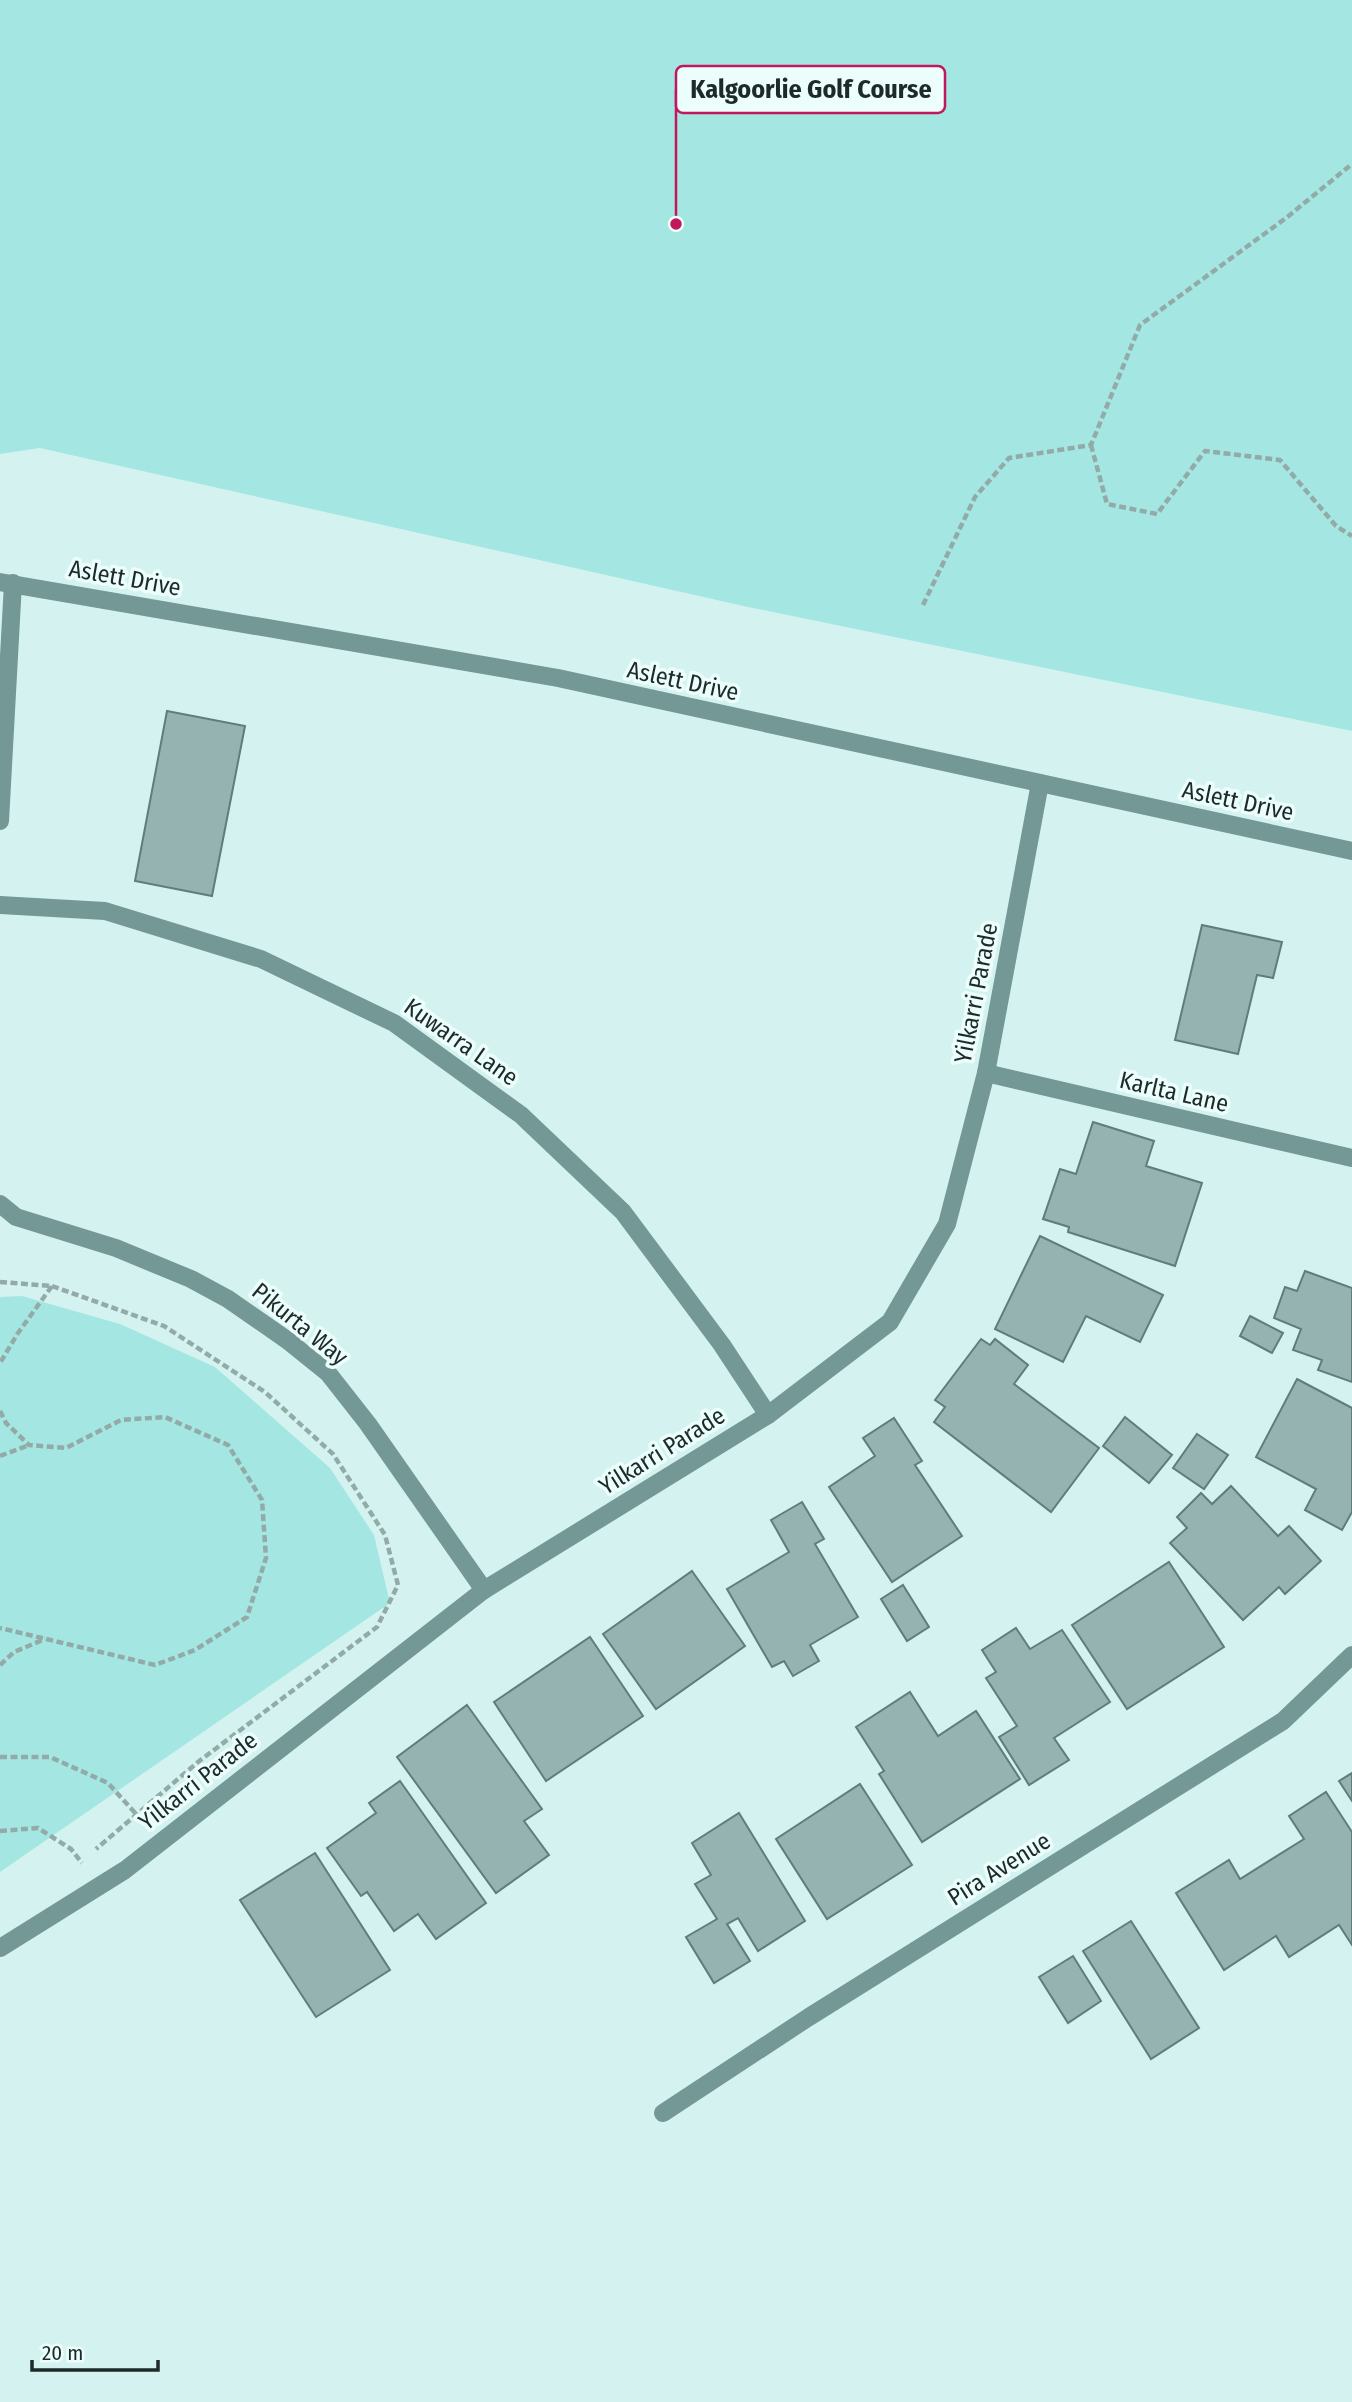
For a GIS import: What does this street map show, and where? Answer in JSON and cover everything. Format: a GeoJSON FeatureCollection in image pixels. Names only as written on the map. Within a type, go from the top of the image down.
{"type":"FeatureCollection","features":[{"type":"Feature","properties":{"kind":"street","name":"Aslett Drive"},"geometry":{"type":"LineString","coordinates":[[7,583],[558,678],[1352,851]]}},
{"type":"Feature","properties":{"kind":"street"},"geometry":{"type":"LineString","coordinates":[[0,821],[7,583]]}},
{"type":"Feature","properties":{"kind":"street","name":"Yilkarri Parade"},"geometry":{"type":"LineString","coordinates":[[0,1948],[125,1870],[484,1590],[768,1415],[890,1322],[947,1224],[986,1073],[1040,783]]}},
{"type":"Feature","properties":{"kind":"street","name":"Kuwarra Lane"},"geometry":{"type":"LineString","coordinates":[[0,905],[105,911],[261,959],[394,1023],[522,1115],[624,1212],[722,1345],[768,1415]]}},
{"type":"Feature","properties":{"kind":"street","name":"Karlta Lane"},"geometry":{"type":"LineString","coordinates":[[986,1073],[1352,1158]]}},
{"type":"Feature","properties":{"kind":"street","name":"Pikurta Way"},"geometry":{"type":"LineString","coordinates":[[0,1204],[16,1217],[116,1248],[191,1279],[228,1299],[328,1373],[368,1424],[484,1590]]}},
{"type":"Feature","properties":{"kind":"street","name":"Pira Avenue"},"geometry":{"type":"LineString","coordinates":[[663,2113],[808,2017],[1283,1721],[1352,1655]]}},
{"type":"Feature","properties":{"kind":"path"},"geometry":{"type":"LineString","coordinates":[[1352,164],[1286,219],[1140,325],[1091,445],[1108,504],[1157,514],[1205,451],[1280,460],[1336,526],[1352,536]]}},
{"type":"Feature","properties":{"kind":"path"},"geometry":{"type":"LineString","coordinates":[[923,604],[975,497],[1009,458],[1091,445]]}},
{"type":"Feature","properties":{"kind":"path"},"geometry":{"type":"LineString","coordinates":[[0,1282],[52,1286],[164,1326],[265,1392],[333,1454],[385,1535],[398,1585],[377,1627],[198,1762],[71,1869]]}},
{"type":"Feature","properties":{"kind":"path"},"geometry":{"type":"LineString","coordinates":[[0,1363],[52,1286]]}},
{"type":"Feature","properties":{"kind":"path"},"geometry":{"type":"LineString","coordinates":[[0,1412],[6,1423],[29,1445]]}},
{"type":"Feature","properties":{"kind":"path"},"geometry":{"type":"LineString","coordinates":[[0,1456],[29,1445],[66,1448],[121,1420],[165,1418],[228,1445],[262,1500],[266,1558],[247,1617],[195,1650],[155,1665],[0,1628]]}},
{"type":"Feature","properties":{"kind":"path"},"geometry":{"type":"LineString","coordinates":[[0,1665],[14,1652],[46,1638]]}},
{"type":"Feature","properties":{"kind":"path"},"geometry":{"type":"LineString","coordinates":[[0,1757],[50,1757],[108,1783],[162,1841]]}},
{"type":"Feature","properties":{"kind":"path"},"geometry":{"type":"LineString","coordinates":[[0,1831],[38,1828],[71,1849],[100,1886]]}},
{"type":"Feature","properties":{"kind":"shaded area"},"geometry":{"type":"Polygon","coordinates":[[[0,0],[1352,0],[1352,731],[748,607],[40,448],[0,454],[0,0]]]}},
{"type":"Feature","properties":{"kind":"shaded area"},"geometry":{"type":"Polygon","coordinates":[[[22,1296],[120,1324],[215,1367],[330,1468],[374,1535],[390,1603],[0,1872],[0,1297],[22,1296]]]}},
{"type":"Feature","properties":{"kind":"building"},"geometry":{"type":"Polygon","coordinates":[[[167,711],[245,726],[212,896],[135,881],[167,711]]]}},
{"type":"Feature","properties":{"kind":"building"},"geometry":{"type":"Polygon","coordinates":[[[1202,925],[1282,942],[1273,978],[1257,975],[1238,1054],[1175,1040],[1202,925]]]}},
{"type":"Feature","properties":{"kind":"building"},"geometry":{"type":"Polygon","coordinates":[[[1093,1122],[1154,1141],[1146,1166],[1202,1183],[1175,1266],[1068,1232],[1069,1227],[1043,1219],[1060,1169],[1076,1174],[1093,1122]]]}},
{"type":"Feature","properties":{"kind":"building"},"geometry":{"type":"Polygon","coordinates":[[[1040,1236],[1163,1295],[1140,1342],[1086,1316],[1063,1362],[995,1329],[1040,1236]]]}},
{"type":"Feature","properties":{"kind":"building"},"geometry":{"type":"Polygon","coordinates":[[[1305,1271],[1352,1288],[1352,1382],[1318,1370],[1322,1360],[1293,1350],[1301,1329],[1274,1318],[1285,1287],[1297,1291],[1305,1271]]]}},
{"type":"Feature","properties":{"kind":"building"},"geometry":{"type":"Polygon","coordinates":[[[1250,1316],[1283,1333],[1272,1353],[1240,1336],[1250,1316]]]}},
{"type":"Feature","properties":{"kind":"building"},"geometry":{"type":"Polygon","coordinates":[[[981,1339],[990,1345],[995,1339],[1028,1365],[1014,1384],[1099,1448],[1051,1512],[934,1422],[945,1407],[935,1400],[981,1339]]]}},
{"type":"Feature","properties":{"kind":"building"},"geometry":{"type":"Polygon","coordinates":[[[1297,1379],[1352,1408],[1352,1512],[1342,1530],[1305,1510],[1316,1489],[1256,1457],[1297,1379]]]}},
{"type":"Feature","properties":{"kind":"building"},"geometry":{"type":"Polygon","coordinates":[[[1125,1417],[1172,1455],[1149,1483],[1103,1446],[1125,1417]]]}},
{"type":"Feature","properties":{"kind":"building"},"geometry":{"type":"Polygon","coordinates":[[[894,1418],[922,1461],[915,1465],[962,1536],[892,1582],[829,1487],[875,1456],[863,1438],[894,1418]]]}},
{"type":"Feature","properties":{"kind":"building"},"geometry":{"type":"Polygon","coordinates":[[[1197,1434],[1228,1455],[1204,1489],[1173,1468],[1197,1434]]]}},
{"type":"Feature","properties":{"kind":"building"},"geometry":{"type":"Polygon","coordinates":[[[1231,1486],[1278,1536],[1289,1526],[1321,1561],[1285,1594],[1279,1587],[1243,1620],[1170,1543],[1187,1528],[1177,1517],[1201,1493],[1212,1504],[1231,1486]]]}},
{"type":"Feature","properties":{"kind":"building"},"geometry":{"type":"Polygon","coordinates":[[[802,1502],[824,1539],[815,1544],[858,1617],[810,1645],[819,1661],[793,1676],[784,1661],[772,1667],[727,1589],[789,1552],[771,1520],[802,1502]]]}},
{"type":"Feature","properties":{"kind":"building"},"geometry":{"type":"Polygon","coordinates":[[[1169,1562],[1224,1647],[1127,1709],[1072,1625],[1169,1562]]]}},
{"type":"Feature","properties":{"kind":"building"},"geometry":{"type":"Polygon","coordinates":[[[692,1571],[745,1646],[656,1709],[603,1634],[692,1571]]]}},
{"type":"Feature","properties":{"kind":"building"},"geometry":{"type":"Polygon","coordinates":[[[903,1585],[929,1627],[907,1641],[881,1599],[903,1585]]]}},
{"type":"Feature","properties":{"kind":"building"},"geometry":{"type":"Polygon","coordinates":[[[1016,1628],[1030,1649],[1062,1630],[1110,1702],[1054,1738],[1069,1760],[1029,1785],[999,1737],[1017,1726],[986,1678],[996,1672],[982,1650],[1016,1628]]]}},
{"type":"Feature","properties":{"kind":"building"},"geometry":{"type":"Polygon","coordinates":[[[590,1637],[643,1716],[546,1781],[494,1702],[590,1637]]]}},
{"type":"Feature","properties":{"kind":"building"},"geometry":{"type":"Polygon","coordinates":[[[910,1692],[938,1736],[976,1711],[1020,1779],[922,1842],[879,1774],[884,1771],[856,1727],[910,1692]]]}},
{"type":"Feature","properties":{"kind":"building"},"geometry":{"type":"Polygon","coordinates":[[[467,1705],[542,1809],[524,1821],[549,1855],[496,1893],[397,1757],[467,1705]]]}},
{"type":"Feature","properties":{"kind":"building"},"geometry":{"type":"Polygon","coordinates":[[[1352,1773],[1352,1801],[1339,1781],[1352,1773]]]}},
{"type":"Feature","properties":{"kind":"building"},"geometry":{"type":"Polygon","coordinates":[[[400,1781],[486,1903],[436,1939],[418,1914],[394,1931],[367,1892],[361,1896],[327,1848],[376,1813],[369,1803],[400,1781]]]}},
{"type":"Feature","properties":{"kind":"building"},"geometry":{"type":"Polygon","coordinates":[[[860,1784],[912,1865],[827,1919],[776,1839],[860,1784]]]}},
{"type":"Feature","properties":{"kind":"building"},"geometry":{"type":"Polygon","coordinates":[[[1326,1792],[1352,1832],[1352,1945],[1339,1925],[1289,1957],[1276,1936],[1224,1970],[1176,1893],[1229,1860],[1240,1879],[1304,1839],[1289,1816],[1326,1792]]]}},
{"type":"Feature","properties":{"kind":"building"},"geometry":{"type":"Polygon","coordinates":[[[739,1813],[805,1921],[758,1951],[738,1918],[727,1924],[750,1961],[714,1983],[686,1937],[717,1919],[695,1884],[711,1875],[692,1843],[739,1813]]]}},
{"type":"Feature","properties":{"kind":"building"},"geometry":{"type":"Polygon","coordinates":[[[315,1853],[390,1970],[316,2017],[240,1900],[315,1853]]]}},
{"type":"Feature","properties":{"kind":"building"},"geometry":{"type":"Polygon","coordinates":[[[1131,1921],[1199,2028],[1151,2059],[1083,1951],[1131,1921]]]}},
{"type":"Feature","properties":{"kind":"building"},"geometry":{"type":"Polygon","coordinates":[[[1073,1956],[1101,2001],[1068,2023],[1039,1977],[1073,1956]]]}},
{"type":"Feature","properties":{"kind":"place","name":"Kalgoorlie Golf Course"},"geometry":{"type":"Point","coordinates":[676,224]}}]}
